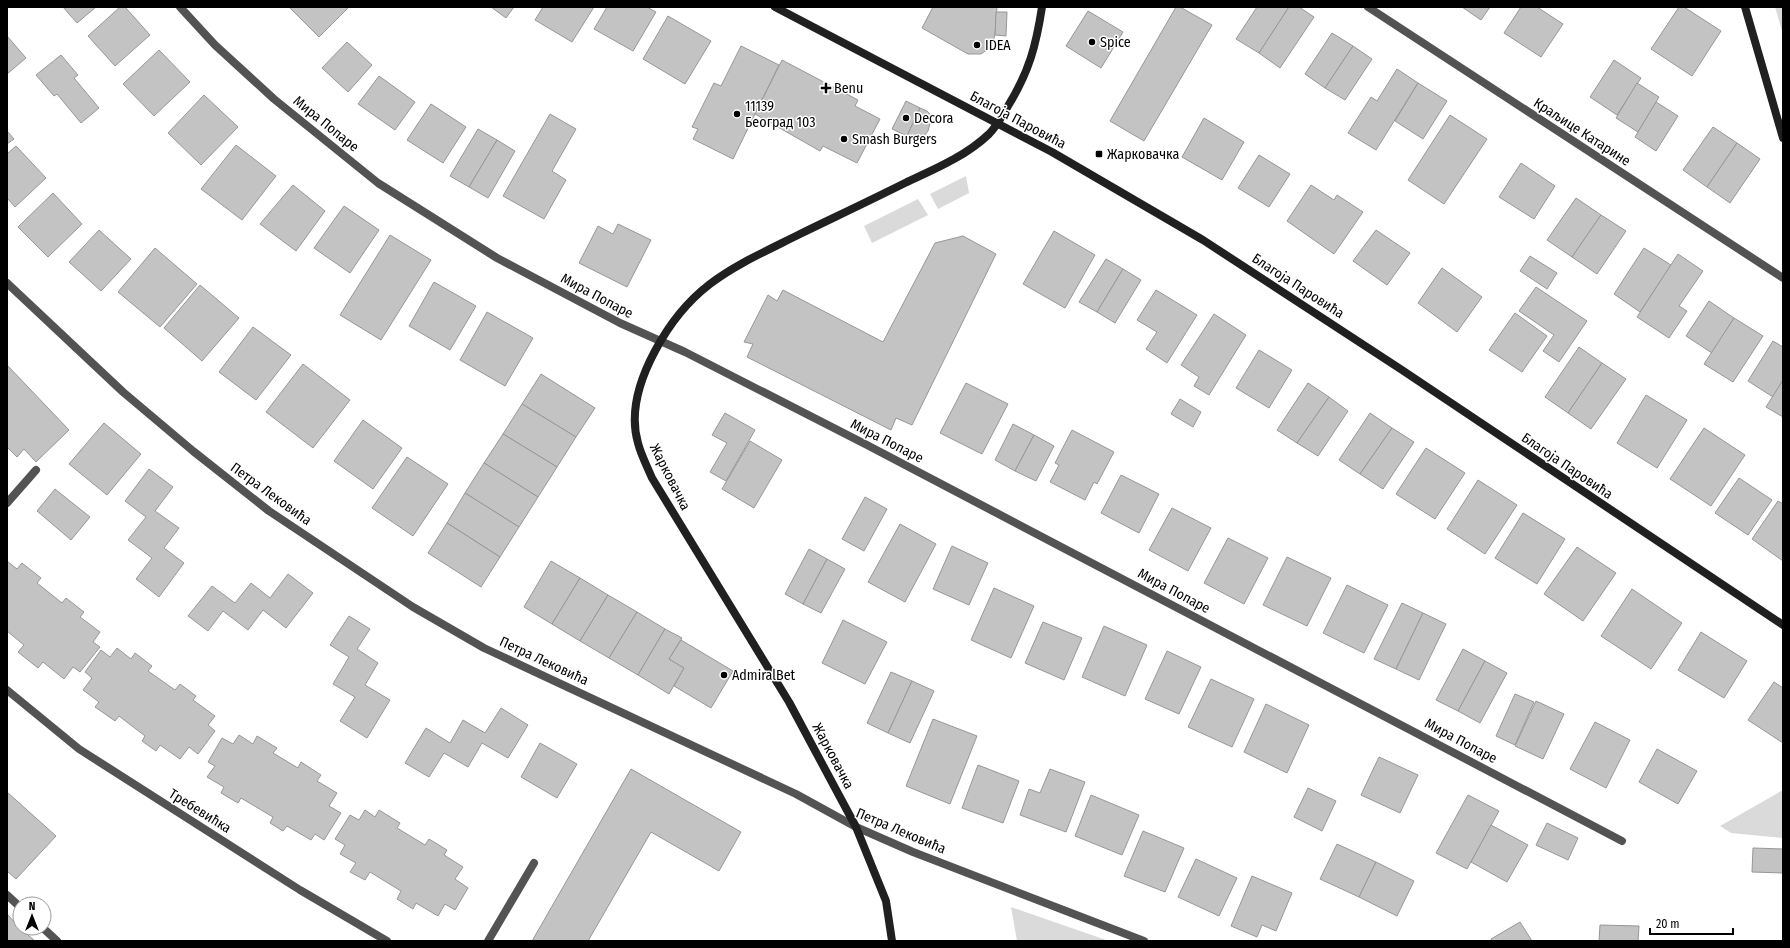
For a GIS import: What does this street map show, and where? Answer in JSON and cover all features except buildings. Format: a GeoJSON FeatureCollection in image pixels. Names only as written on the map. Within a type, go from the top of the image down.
{"type":"FeatureCollection","features":[{"type":"Feature","properties":{"kind":"street","name":"Мира Попаре"},"geometry":{"type":"LineString","coordinates":[[180,7],[215,45],[274,99],[378,183],[497,258],[620,323],[685,352],[867,445],[1622,841]]}},
{"type":"Feature","properties":{"kind":"street","name":"Благоја Паровића"},"geometry":{"type":"LineString","coordinates":[[775,7],[998,123],[1141,203],[1233,259],[1783,625]]}},
{"type":"Feature","properties":{"kind":"street","name":"Жарковачка"},"geometry":{"type":"LineString","coordinates":[[892,941],[886,901],[856,827],[789,702],[652,478],[637,442],[635,425],[637,397],[644,372],[660,342],[680,311],[718,277],[752,258],[951,160],[974,146],[988,134],[998,123],[1023,79],[1033,56],[1042,7]]}},
{"type":"Feature","properties":{"kind":"street","name":"Краљице Катарине"},"geometry":{"type":"LineString","coordinates":[[1368,7],[1783,278]]}},
{"type":"Feature","properties":{"kind":"street"},"geometry":{"type":"LineString","coordinates":[[1745,7],[1783,138]]}},
{"type":"Feature","properties":{"kind":"street","name":"Петра Лековића"},"geometry":{"type":"LineString","coordinates":[[7,283],[123,392],[193,451],[269,511],[413,607],[484,648],[796,794],[856,827],[913,852],[1144,941]]}},
{"type":"Feature","properties":{"kind":"street"},"geometry":{"type":"LineString","coordinates":[[7,503],[36,470]]}},
{"type":"Feature","properties":{"kind":"street","name":"Требевићка"},"geometry":{"type":"LineString","coordinates":[[7,690],[79,749],[300,890],[387,941]]}},
{"type":"Feature","properties":{"kind":"street"},"geometry":{"type":"LineString","coordinates":[[488,941],[534,863]]}},
{"type":"Feature","properties":{"kind":"shaded area"},"geometry":{"type":"Polygon","coordinates":[[[1775,7],[1783,7],[1783,34],[1775,7]]]}},
{"type":"Feature","properties":{"kind":"shaded area"},"geometry":{"type":"Polygon","coordinates":[[[966,176],[969,193],[938,209],[930,194],[966,176]]]}},
{"type":"Feature","properties":{"kind":"shaded area"},"geometry":{"type":"Polygon","coordinates":[[[918,199],[928,215],[872,243],[864,226],[918,199]]]}},
{"type":"Feature","properties":{"kind":"shaded area"},"geometry":{"type":"Polygon","coordinates":[[[1783,790],[1783,838],[1731,833],[1720,826],[1783,790]]]}},
{"type":"Feature","properties":{"kind":"shaded area"},"geometry":{"type":"Polygon","coordinates":[[[1011,907],[1109,941],[1017,941],[1011,907]]]}},
{"type":"Feature","properties":{"kind":"place","name":"Spice"},"geometry":{"type":"Point","coordinates":[1092,42]}},
{"type":"Feature","properties":{"kind":"place","name":"IDEA"},"geometry":{"type":"Point","coordinates":[977,45]}},
{"type":"Feature","properties":{"kind":"place","name":"Benu"},"geometry":{"type":"Point","coordinates":[826,88]}},
{"type":"Feature","properties":{"kind":"place","name":"11139 Београд 103"},"geometry":{"type":"Point","coordinates":[737,114]}},
{"type":"Feature","properties":{"kind":"place","name":"Decora"},"geometry":{"type":"Point","coordinates":[906,118]}},
{"type":"Feature","properties":{"kind":"place","name":"Smash Burgers"},"geometry":{"type":"Point","coordinates":[844,139]}},
{"type":"Feature","properties":{"kind":"place","name":"Жарковачка"},"geometry":{"type":"Point","coordinates":[1099,154]}},
{"type":"Feature","properties":{"kind":"place","name":"AdmiralBet"},"geometry":{"type":"Point","coordinates":[724,675]}}]}
